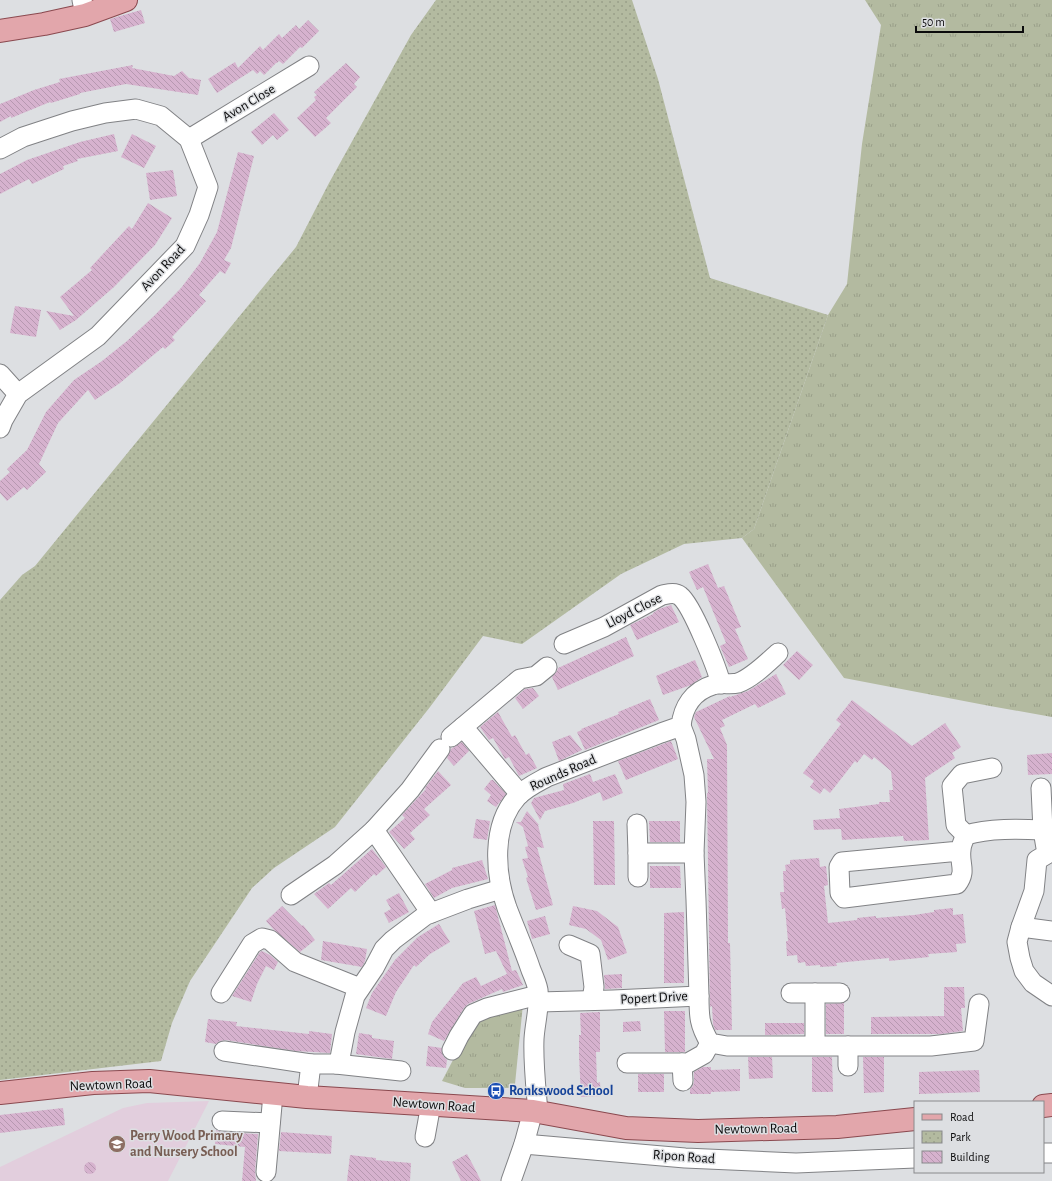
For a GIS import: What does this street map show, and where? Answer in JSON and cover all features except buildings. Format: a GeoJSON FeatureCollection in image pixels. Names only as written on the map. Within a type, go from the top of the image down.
{"type":"FeatureCollection","features":[{"type":"Feature","properties":{"kind":"main road"},"geometry":{"type":"LineString","coordinates":[[0,31],[44,24],[83,7],[126,0]]}},
{"type":"Feature","properties":{"kind":"main road","name":"Newtown Road"},"geometry":{"type":"LineString","coordinates":[[0,1093],[93,1083],[149,1081],[308,1097],[536,1112],[626,1128],[698,1130],[837,1127],[914,1119]]}},
{"type":"Feature","properties":{"kind":"street","name":"Avon Close"},"geometry":{"type":"LineString","coordinates":[[189,139],[309,66]]}},
{"type":"Feature","properties":{"kind":"street","name":"Avon Road"},"geometry":{"type":"LineString","coordinates":[[0,148],[23,137],[72,121],[105,112],[136,109],[161,116],[189,139],[208,187],[199,215],[185,246],[98,336],[18,394],[0,428]]}},
{"type":"Feature","properties":{"kind":"street"},"geometry":{"type":"LineString","coordinates":[[0,374],[18,394]]}},
{"type":"Feature","properties":{"kind":"street","name":"Lloyd Close"},"geometry":{"type":"LineString","coordinates":[[564,644],[604,626],[662,595],[670,593],[679,595],[686,602],[694,616],[718,672],[721,684]]}},
{"type":"Feature","properties":{"kind":"street"},"geometry":{"type":"LineString","coordinates":[[681,726],[684,713],[691,698],[702,690],[713,685],[738,683],[765,666],[778,653]]}},
{"type":"Feature","properties":{"kind":"street"},"geometry":{"type":"LineString","coordinates":[[291,895],[335,865],[374,830],[410,790],[451,738],[520,679],[536,676],[547,667]]}},
{"type":"Feature","properties":{"kind":"street","name":"Rounds Road"},"geometry":{"type":"LineString","coordinates":[[511,1181],[536,1112],[534,1055],[535,1030],[539,999],[537,988],[526,956],[501,889],[498,843],[508,808],[520,794],[532,785],[563,770],[661,732],[681,726]]}},
{"type":"Feature","properties":{"kind":"street","name":"Popert Drive"},"geometry":{"type":"LineString","coordinates":[[452,1050],[473,1014],[487,1008],[539,999],[592,1000],[699,996],[694,853],[696,802],[694,774],[686,739],[681,726]]}},
{"type":"Feature","properties":{"kind":"street"},"geometry":{"type":"LineString","coordinates":[[451,738],[520,794]]}},
{"type":"Feature","properties":{"kind":"street"},"geometry":{"type":"LineString","coordinates":[[992,768],[962,774],[952,786],[956,825],[963,843],[961,879],[957,884],[844,898],[840,893],[838,867],[842,862],[963,843],[977,832],[1029,829],[1043,830]]}},
{"type":"Feature","properties":{"kind":"street"},"geometry":{"type":"LineString","coordinates":[[1041,788],[1047,807],[1043,830],[1047,854],[1037,860],[1034,892],[1017,942],[1024,970],[1033,983],[1052,996]]}},
{"type":"Feature","properties":{"kind":"street"},"geometry":{"type":"LineString","coordinates":[[637,824],[638,877]]}},
{"type":"Feature","properties":{"kind":"street"},"geometry":{"type":"LineString","coordinates":[[374,830],[431,913]]}},
{"type":"Feature","properties":{"kind":"street"},"geometry":{"type":"LineString","coordinates":[[638,853],[694,853]]}},
{"type":"Feature","properties":{"kind":"street"},"geometry":{"type":"LineString","coordinates":[[336,1064],[340,1058],[349,1015],[355,996],[374,968],[384,949],[410,926],[431,913],[468,899],[501,889]]}},
{"type":"Feature","properties":{"kind":"street"},"geometry":{"type":"LineString","coordinates":[[1021,927],[1052,931]]}},
{"type":"Feature","properties":{"kind":"street"},"geometry":{"type":"LineString","coordinates":[[222,993],[252,944],[262,938],[270,940],[295,962],[360,988]]}},
{"type":"Feature","properties":{"kind":"street"},"geometry":{"type":"LineString","coordinates":[[568,945],[590,954],[594,987],[592,1000]]}},
{"type":"Feature","properties":{"kind":"street"},"geometry":{"type":"LineString","coordinates":[[791,993],[840,993]]}},
{"type":"Feature","properties":{"kind":"street"},"geometry":{"type":"LineString","coordinates":[[815,1045],[816,993]]}},
{"type":"Feature","properties":{"kind":"street"},"geometry":{"type":"LineString","coordinates":[[699,996],[699,1016],[702,1030],[710,1043],[727,1046],[932,1046],[974,1041],[979,1004]]}},
{"type":"Feature","properties":{"kind":"street"},"geometry":{"type":"LineString","coordinates":[[627,1063],[683,1072],[688,1063],[704,1054],[710,1043]]}},
{"type":"Feature","properties":{"kind":"street"},"geometry":{"type":"LineString","coordinates":[[848,1046],[848,1066]]}},
{"type":"Feature","properties":{"kind":"street"},"geometry":{"type":"LineString","coordinates":[[224,1051],[311,1064],[336,1064],[401,1071]]}},
{"type":"Feature","properties":{"kind":"street"},"geometry":{"type":"LineString","coordinates":[[308,1097],[311,1064]]}},
{"type":"Feature","properties":{"kind":"street"},"geometry":{"type":"LineString","coordinates":[[266,1172],[273,1094]]}},
{"type":"Feature","properties":{"kind":"street"},"geometry":{"type":"LineString","coordinates":[[425,1137],[431,1104]]}},
{"type":"Feature","properties":{"kind":"street"},"geometry":{"type":"LineString","coordinates":[[222,1121],[270,1124]]}},
{"type":"Feature","properties":{"kind":"street","name":"Ripon Road"},"geometry":{"type":"LineString","coordinates":[[524,1144],[685,1158],[796,1163],[839,1157],[914,1158]]}},
{"type":"Feature","properties":{"kind":"shaded area","name":"Perry Wood Primary and Nursery School"},"geometry":{"type":"Polygon","coordinates":[[[209,1101],[168,1181],[0,1181],[0,1167],[123,1108],[147,1103],[209,1101]]]}},
{"type":"Feature","properties":{"kind":"green space"},"geometry":{"type":"Polygon","coordinates":[[[436,0],[632,0],[658,79],[710,278],[828,315],[754,529],[742,538],[684,544],[621,574],[522,644],[483,636],[430,707],[335,827],[274,868],[252,888],[190,981],[172,1023],[161,1061],[0,1080],[0,600],[22,575],[35,566],[296,247],[329,183],[411,35],[436,0]]]}},
{"type":"Feature","properties":{"kind":"green space"},"geometry":{"type":"Polygon","coordinates":[[[865,0],[1052,0],[1052,717],[844,678],[742,538],[754,529],[828,315],[847,284],[862,144],[881,25],[865,0]]]}},
{"type":"Feature","properties":{"kind":"green space"},"geometry":{"type":"Polygon","coordinates":[[[523,1004],[515,1084],[510,1088],[465,1088],[442,1081],[476,1016],[523,1004]]]}},
{"type":"Feature","properties":{"kind":"place","name":"Ronkswood School"},"geometry":{"type":"Point","coordinates":[496,1091]}},
{"type":"Feature","properties":{"kind":"place","name":"Perry Wood Primary and Nursery School"},"geometry":{"type":"Point","coordinates":[117,1144]}}]}
